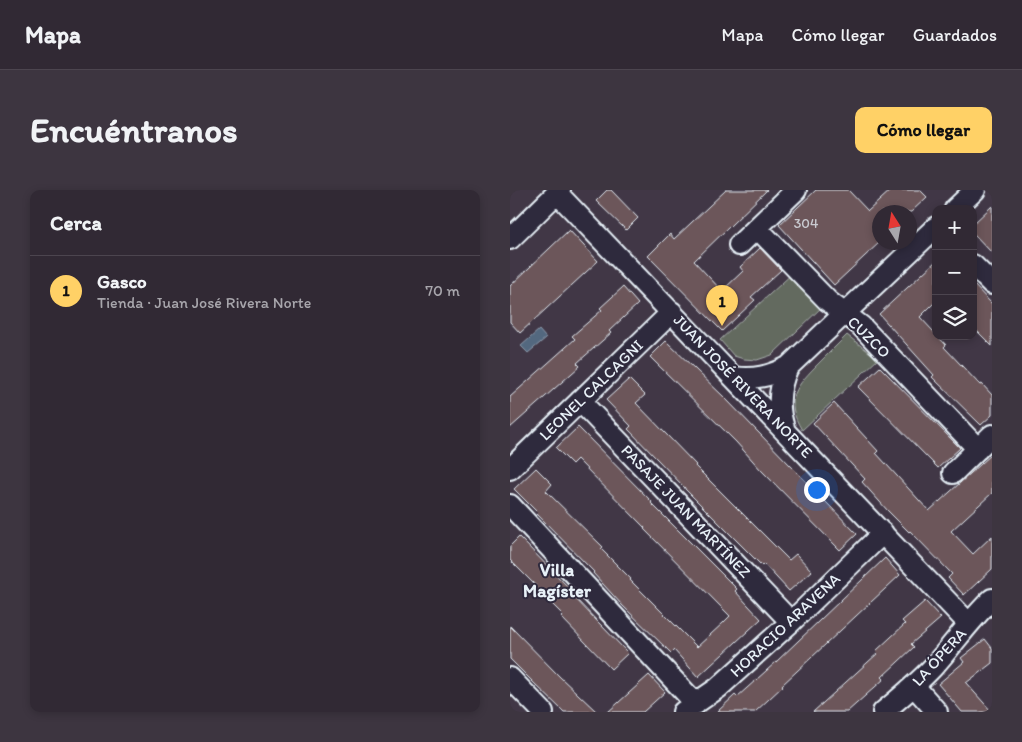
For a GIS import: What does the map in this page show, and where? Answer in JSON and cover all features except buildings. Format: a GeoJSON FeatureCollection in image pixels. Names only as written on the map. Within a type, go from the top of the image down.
{"type":"FeatureCollection","features":[{"type":"Feature","properties":{"kind":"street"},"geometry":{"type":"LineString","coordinates":[[739,245],[796,190]]}},
{"type":"Feature","properties":{"kind":"street"},"geometry":{"type":"LineString","coordinates":[[959,205],[975,190]]}},
{"type":"Feature","properties":{"kind":"street"},"geometry":{"type":"LineString","coordinates":[[510,239],[559,191]]}},
{"type":"Feature","properties":{"kind":"street","name":"JUAN JOSÉ RIVERA NORTE"},"geometry":{"type":"LineString","coordinates":[[559,191],[969,624]]}},
{"type":"Feature","properties":{"kind":"street","name":"CUZCO"},"geometry":{"type":"LineString","coordinates":[[757,228],[828,301],[860,326],[985,442]]}},
{"type":"Feature","properties":{"kind":"street"},"geometry":{"type":"LineString","coordinates":[[784,428],[780,418],[779,396],[780,386],[788,368],[932,231]]}},
{"type":"Feature","properties":{"kind":"street"},"geometry":{"type":"LineString","coordinates":[[977,269],[992,284]]}},
{"type":"Feature","properties":{"kind":"street","name":"LEONEL CALCAGNI"},"geometry":{"type":"LineString","coordinates":[[510,468],[672,312]]}},
{"type":"Feature","properties":{"kind":"street"},"geometry":{"type":"LineString","coordinates":[[734,377],[762,377],[788,368]]}},
{"type":"Feature","properties":{"kind":"street","name":"PASAJE JUAN MARTÍNEZ"},"geometry":{"type":"LineString","coordinates":[[580,401],[791,622]]}},
{"type":"Feature","properties":{"kind":"street"},"geometry":{"type":"LineString","coordinates":[[953,473],[985,442]]}},
{"type":"Feature","properties":{"kind":"street"},"geometry":{"type":"LineString","coordinates":[[510,505],[690,708]]}},
{"type":"Feature","properties":{"kind":"street","name":"HORACIO ARAVENA"},"geometry":{"type":"LineString","coordinates":[[690,708],[718,688],[791,622],[882,533]]}},
{"type":"Feature","properties":{"kind":"street","name":"LA ÓPERA"},"geometry":{"type":"LineString","coordinates":[[883,712],[933,667],[969,624],[990,605]]}},
{"type":"Feature","properties":{"kind":"street"},"geometry":{"type":"LineString","coordinates":[[510,678],[543,712]]}},
{"type":"Feature","properties":{"kind":"street"},"geometry":{"type":"LineString","coordinates":[[914,686],[936,712]]}},
{"type":"Feature","properties":{"kind":"green space"},"geometry":{"type":"Polygon","coordinates":[[[794,272],[824,305],[772,355],[757,360],[734,356],[720,340],[794,272]]]}},
{"type":"Feature","properties":{"kind":"green space"},"geometry":{"type":"Polygon","coordinates":[[[847,335],[878,359],[802,430],[794,410],[793,401],[795,394],[811,371],[847,335]]]}},
{"type":"Feature","properties":{"kind":"water"},"geometry":{"type":"Polygon","coordinates":[[[539,330],[546,338],[528,353],[521,346],[539,330]]]}},
{"type":"Feature","properties":{"kind":"place","name":"Gasco"},"geometry":{"type":"Point","coordinates":[722,326]}},
{"type":"Feature","properties":{"kind":"district","name":"Villa Magíster"},"geometry":{"type":"Point","coordinates":[557,580]}}]}
